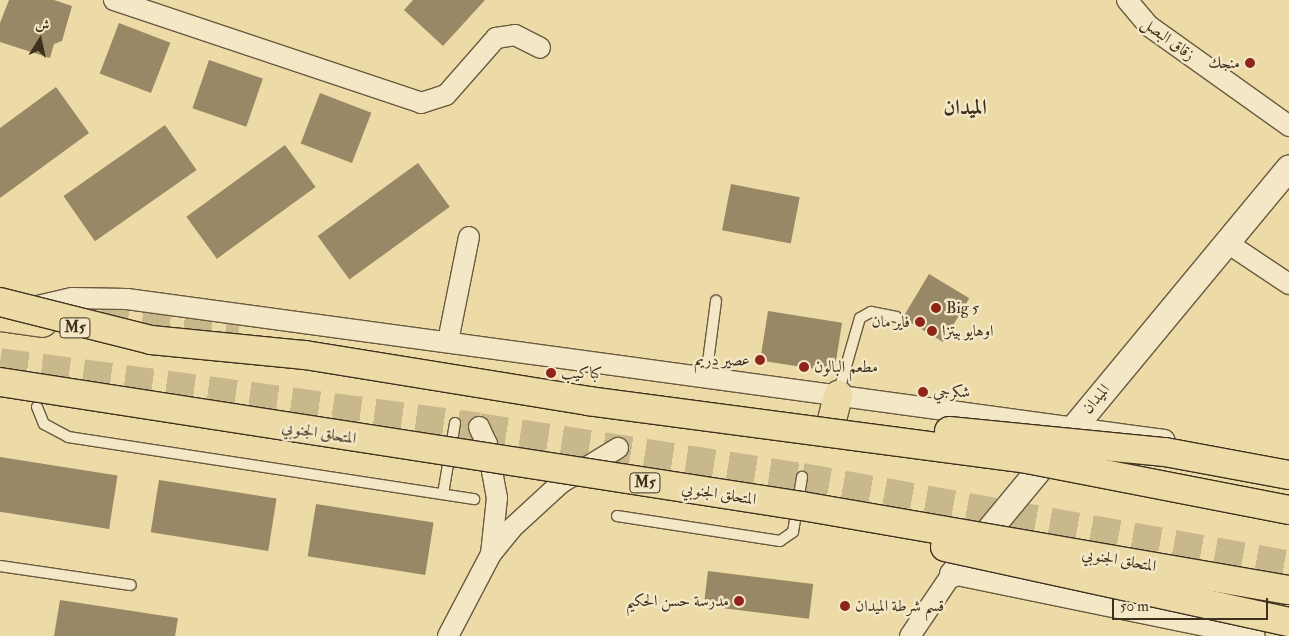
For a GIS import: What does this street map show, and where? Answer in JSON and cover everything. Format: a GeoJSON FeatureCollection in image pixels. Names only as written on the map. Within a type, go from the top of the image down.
{"type":"FeatureCollection","features":[{"type":"Feature","properties":{"kind":"main road"},"geometry":{"type":"LineString","coordinates":[[0,302],[150,340]]}},
{"type":"Feature","properties":{"kind":"main road","name":"M5"},"geometry":{"type":"LineString","coordinates":[[0,317],[150,340],[305,355],[588,401],[830,428],[1028,459],[1289,510]]}},
{"type":"Feature","properties":{"kind":"main road","name":"المتحلق الجنوبي"},"geometry":{"type":"LineString","coordinates":[[0,382],[802,506],[1289,590]]}},
{"type":"Feature","properties":{"kind":"main road"},"geometry":{"type":"LineString","coordinates":[[838,395],[830,428],[882,428],[1010,435],[1165,452],[1289,475]]}},
{"type":"Feature","properties":{"kind":"main road"},"geometry":{"type":"LineString","coordinates":[[802,506],[986,558],[1289,622]]}},
{"type":"Feature","properties":{"kind":"street"},"geometry":{"type":"LineString","coordinates":[[114,0],[421,102],[446,95],[496,38],[515,35],[540,48]]}},
{"type":"Feature","properties":{"kind":"street","name":"زقاق البصل"},"geometry":{"type":"LineString","coordinates":[[1127,0],[1149,26],[1289,126]]}},
{"type":"Feature","properties":{"kind":"street","name":"الميدان"},"geometry":{"type":"LineString","coordinates":[[910,636],[952,574],[1071,427],[1289,167]]}},
{"type":"Feature","properties":{"kind":"street"},"geometry":{"type":"LineString","coordinates":[[448,341],[469,237]]}},
{"type":"Feature","properties":{"kind":"street"},"geometry":{"type":"LineString","coordinates":[[1226,242],[1289,284]]}},
{"type":"Feature","properties":{"kind":"street"},"geometry":{"type":"LineString","coordinates":[[28,308],[72,298],[128,299],[1071,427],[1289,464]]}},
{"type":"Feature","properties":{"kind":"street"},"geometry":{"type":"LineString","coordinates":[[479,427],[487,444],[497,498],[491,554]]}},
{"type":"Feature","properties":{"kind":"street"},"geometry":{"type":"LineString","coordinates":[[448,636],[491,554],[561,483],[618,448]]}},
{"type":"Feature","properties":{"kind":"street"},"geometry":{"type":"LineString","coordinates":[[952,574],[1256,636]]}},
{"type":"Feature","properties":{"kind":"lane"},"geometry":{"type":"LineString","coordinates":[[706,377],[716,301]]}},
{"type":"Feature","properties":{"kind":"lane"},"geometry":{"type":"LineString","coordinates":[[838,395],[860,318],[871,312],[897,316]]}},
{"type":"Feature","properties":{"kind":"lane"},"geometry":{"type":"LineString","coordinates":[[37,407],[44,424],[68,437],[474,498]]}},
{"type":"Feature","properties":{"kind":"lane"},"geometry":{"type":"LineString","coordinates":[[444,494],[455,424]]}},
{"type":"Feature","properties":{"kind":"lane"},"geometry":{"type":"LineString","coordinates":[[617,516],[780,541],[793,532],[802,477]]}},
{"type":"Feature","properties":{"kind":"lane"},"geometry":{"type":"LineString","coordinates":[[0,566],[132,585]]}},
{"type":"Feature","properties":{"kind":"building"},"geometry":{"type":"Polygon","coordinates":[[[9,0],[54,0],[72,6],[62,41],[54,44],[50,58],[0,42],[0,23],[9,0]]]}},
{"type":"Feature","properties":{"kind":"building"},"geometry":{"type":"Polygon","coordinates":[[[413,0],[485,0],[443,46],[404,10],[413,0]]]}},
{"type":"Feature","properties":{"kind":"building"},"geometry":{"type":"Polygon","coordinates":[[[119,23],[170,43],[151,93],[100,73],[119,23]]]}},
{"type":"Feature","properties":{"kind":"building"},"geometry":{"type":"Polygon","coordinates":[[[209,60],[263,79],[246,127],[192,108],[209,60]]]}},
{"type":"Feature","properties":{"kind":"building"},"geometry":{"type":"Polygon","coordinates":[[[56,87],[89,133],[0,198],[0,128],[56,87]]]}},
{"type":"Feature","properties":{"kind":"building"},"geometry":{"type":"Polygon","coordinates":[[[320,93],[371,113],[352,163],[301,143],[320,93]]]}},
{"type":"Feature","properties":{"kind":"building"},"geometry":{"type":"Polygon","coordinates":[[[165,125],[197,170],[95,241],[63,196],[165,125]]]}},
{"type":"Feature","properties":{"kind":"building"},"geometry":{"type":"Polygon","coordinates":[[[285,145],[316,187],[217,259],[186,217],[285,145]]]}},
{"type":"Feature","properties":{"kind":"building"},"geometry":{"type":"Polygon","coordinates":[[[418,163],[450,207],[349,280],[318,236],[418,163]]]}},
{"type":"Feature","properties":{"kind":"building"},"geometry":{"type":"Polygon","coordinates":[[[731,184],[800,197],[791,243],[722,230],[731,184]]]}},
{"type":"Feature","properties":{"kind":"building","name":"Big 5"},"geometry":{"type":"Polygon","coordinates":[[[929,274],[969,298],[943,342],[903,318],[929,274]]]}},
{"type":"Feature","properties":{"kind":"building"},"geometry":{"type":"Polygon","coordinates":[[[768,311],[842,323],[834,372],[760,360],[768,311]]]}},
{"type":"Feature","properties":{"kind":"building"},"geometry":{"type":"Polygon","coordinates":[[[0,457],[118,476],[109,529],[0,512],[0,457]]]}},
{"type":"Feature","properties":{"kind":"building"},"geometry":{"type":"Polygon","coordinates":[[[159,480],[277,499],[268,551],[151,532],[159,480]]]}},
{"type":"Feature","properties":{"kind":"building"},"geometry":{"type":"Polygon","coordinates":[[[316,504],[434,523],[425,575],[308,556],[316,504]]]}},
{"type":"Feature","properties":{"kind":"building"},"geometry":{"type":"Polygon","coordinates":[[[708,571],[813,584],[809,619],[704,606],[708,571]]]}},
{"type":"Feature","properties":{"kind":"building"},"geometry":{"type":"Polygon","coordinates":[[[60,600],[178,618],[175,636],[54,636],[60,600]]]}},
{"type":"Feature","properties":{"kind":"tunnel"},"geometry":{"type":"LineString","coordinates":[[100,318],[238,336]]}},
{"type":"Feature","properties":{"kind":"tunnel"},"geometry":{"type":"LineString","coordinates":[[0,362],[479,427],[802,477],[1289,565]]}},
{"type":"Feature","properties":{"kind":"tunnel"},"geometry":{"type":"LineString","coordinates":[[0,394],[10,363]]}},
{"type":"Feature","properties":{"kind":"place","name":"منجك"},"geometry":{"type":"Point","coordinates":[1250,63]}},
{"type":"Feature","properties":{"kind":"place","name":"Big 5"},"geometry":{"type":"Point","coordinates":[936,308]}},
{"type":"Feature","properties":{"kind":"place","name":"فاير مان"},"geometry":{"type":"Point","coordinates":[920,322]}},
{"type":"Feature","properties":{"kind":"place","name":"اوهايو بيتزا"},"geometry":{"type":"Point","coordinates":[932,331]}},
{"type":"Feature","properties":{"kind":"place","name":"عصير دريم"},"geometry":{"type":"Point","coordinates":[760,360]}},
{"type":"Feature","properties":{"kind":"place","name":"مطعم البالون"},"geometry":{"type":"Point","coordinates":[804,367]}},
{"type":"Feature","properties":{"kind":"place","name":"كباكيب"},"geometry":{"type":"Point","coordinates":[551,373]}},
{"type":"Feature","properties":{"kind":"place","name":"شكرجي"},"geometry":{"type":"Point","coordinates":[923,392]}},
{"type":"Feature","properties":{"kind":"place","name":"مدرسة حسن الحكيم"},"geometry":{"type":"Point","coordinates":[739,601]}},
{"type":"Feature","properties":{"kind":"place","name":"قسم شرطة الميدان"},"geometry":{"type":"Point","coordinates":[845,606]}},
{"type":"Feature","properties":{"kind":"district","name":"الميدان"},"geometry":{"type":"Point","coordinates":[965,108]}}]}
